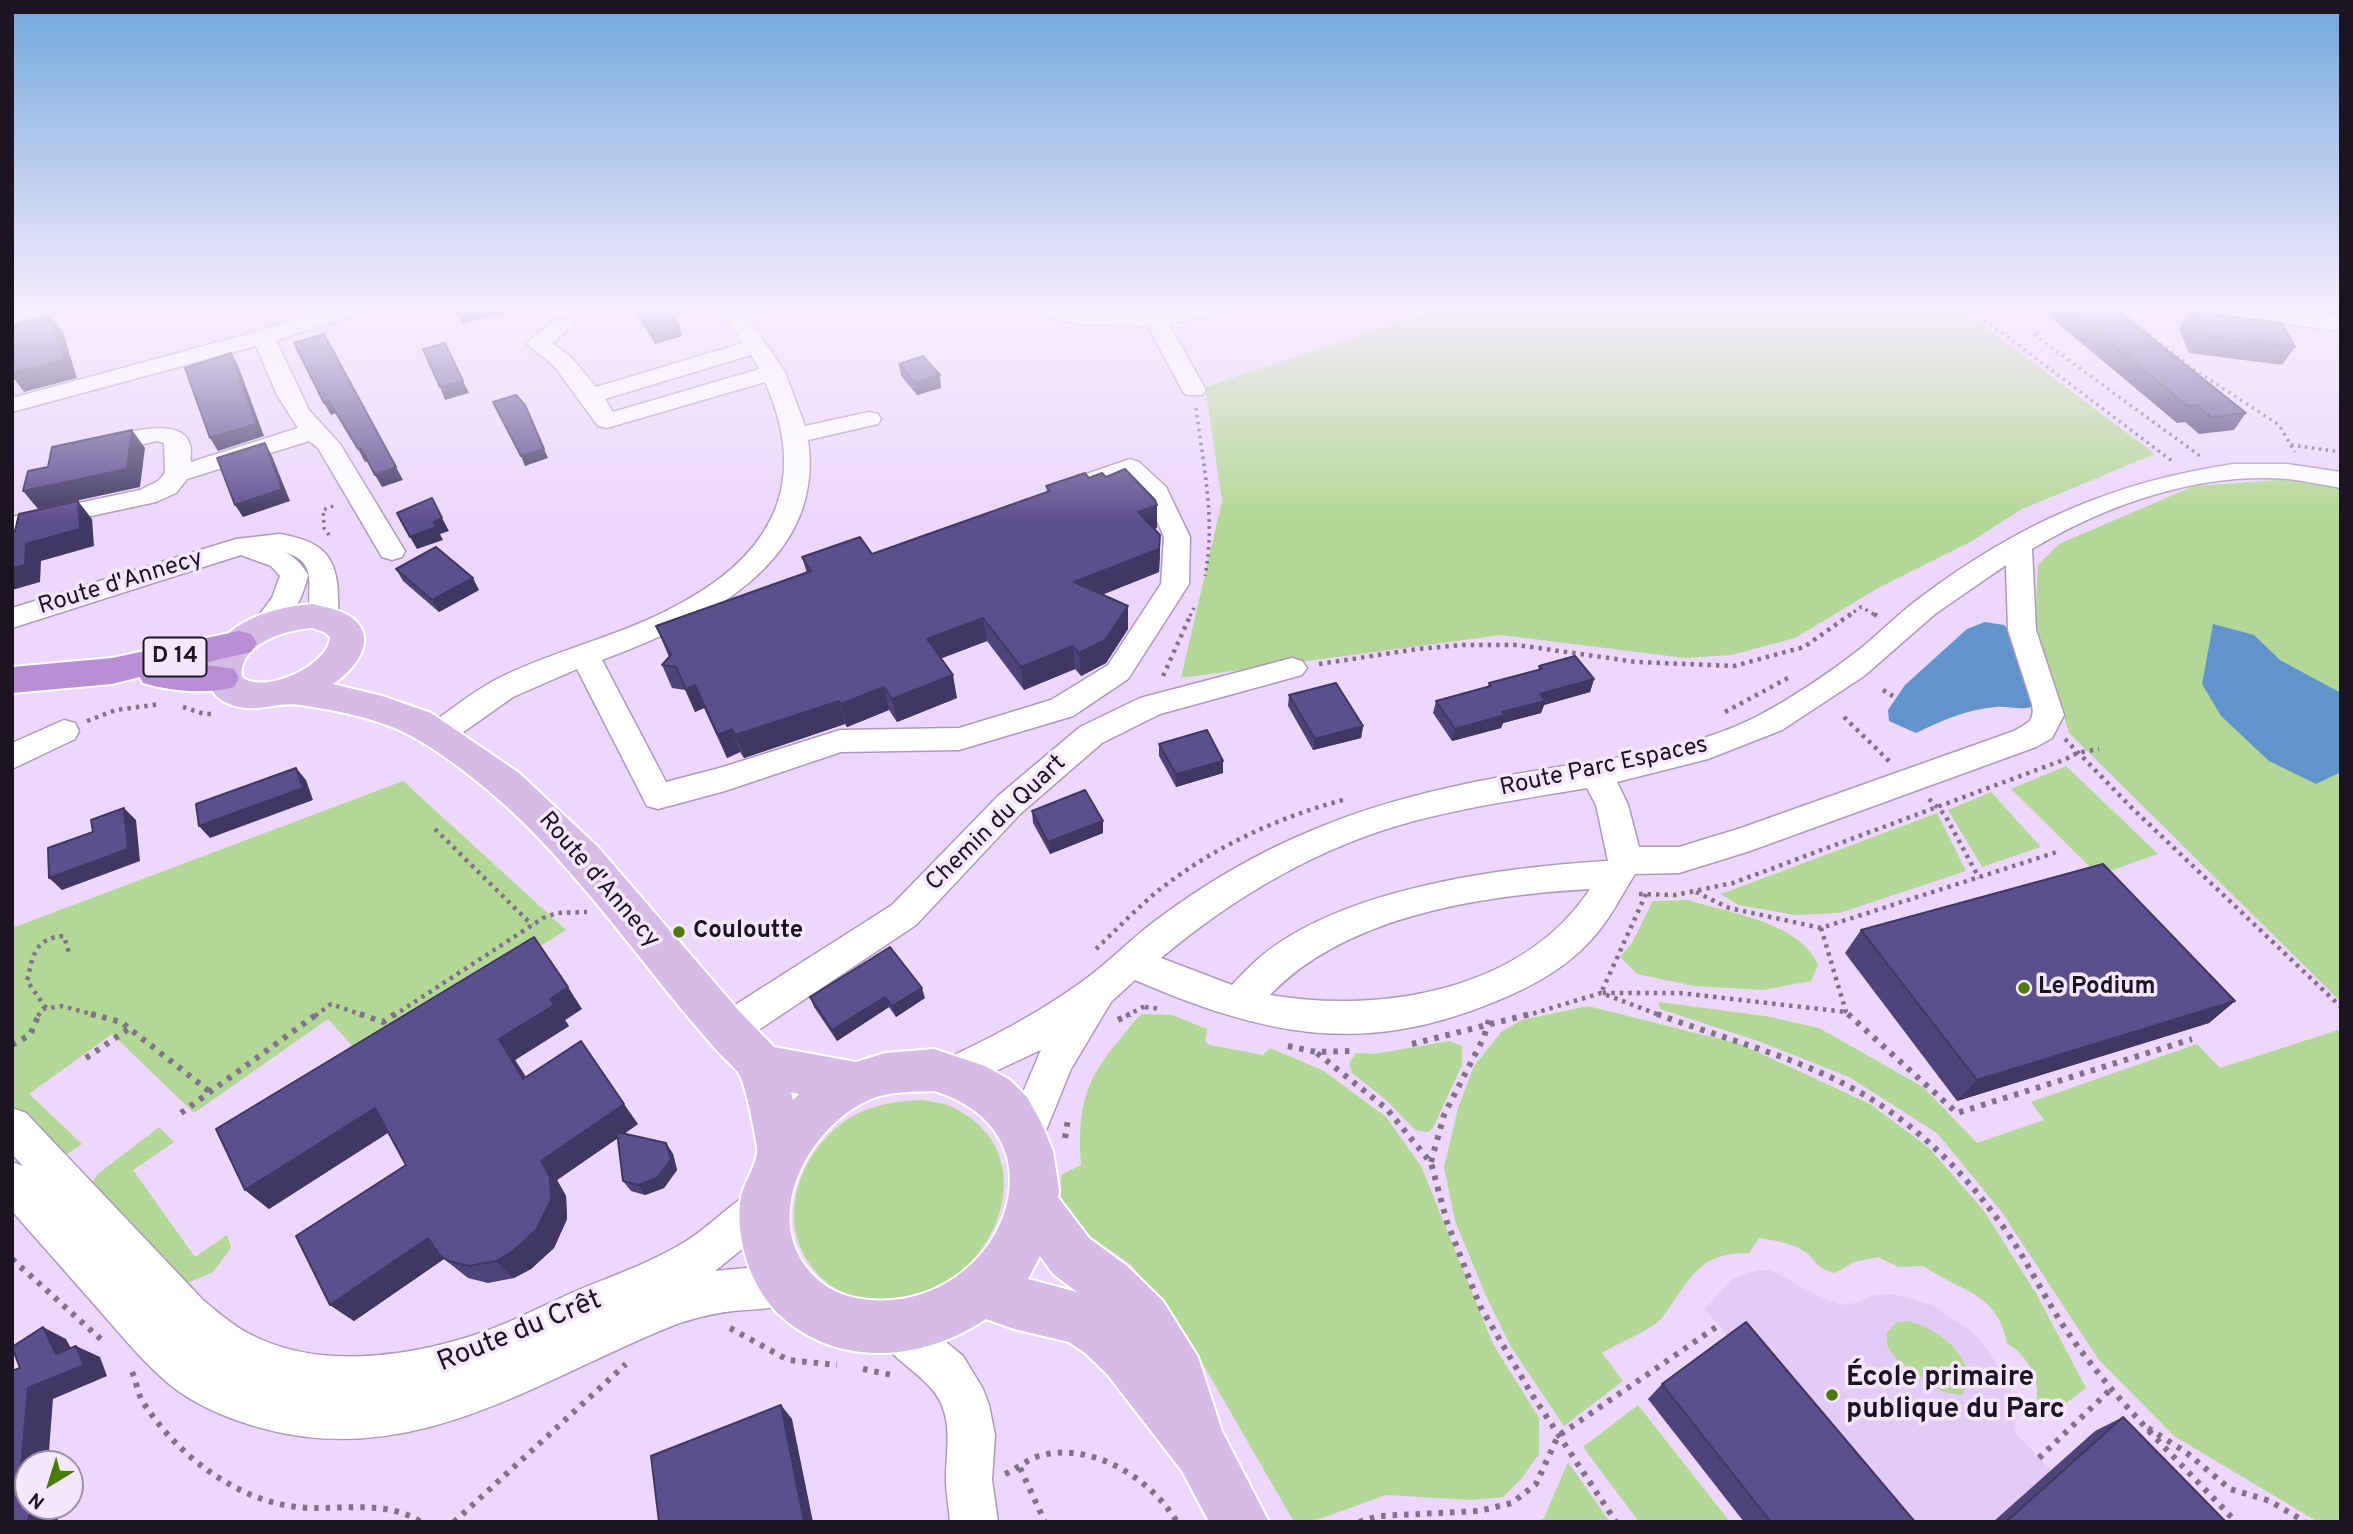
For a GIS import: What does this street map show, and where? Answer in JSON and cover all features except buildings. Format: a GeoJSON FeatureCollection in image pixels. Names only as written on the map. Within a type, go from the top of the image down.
{"type":"FeatureCollection","features":[{"type":"Feature","properties":{"kind":"highway","name":"D 14"},"geometry":{"type":"LineString","coordinates":[[112,671],[251,635]]}},
{"type":"Feature","properties":{"kind":"highway","name":"D 14"},"geometry":{"type":"LineString","coordinates":[[12,680],[112,671],[221,678]]}},
{"type":"Feature","properties":{"kind":"main road"},"geometry":{"type":"LineString","coordinates":[[251,635],[324,602]]}},
{"type":"Feature","properties":{"kind":"main road","name":"Route d'Annecy"},"geometry":{"type":"LineString","coordinates":[[254,697],[292,691],[319,678],[340,661],[347,648],[348,635],[324,602]]}},
{"type":"Feature","properties":{"kind":"main road","name":"Route d'Annecy"},"geometry":{"type":"LineString","coordinates":[[221,678],[221,667],[227,655],[251,635]]}},
{"type":"Feature","properties":{"kind":"main road","name":"Route d'Annecy"},"geometry":{"type":"LineString","coordinates":[[340,661],[425,728],[483,765],[526,800],[574,847],[726,1031],[761,1066]]}},
{"type":"Feature","properties":{"kind":"main road"},"geometry":{"type":"LineString","coordinates":[[221,678],[227,688],[254,697]]}},
{"type":"Feature","properties":{"kind":"main road","name":"Route d'Annecy"},"geometry":{"type":"LineString","coordinates":[[292,691],[368,705],[425,728]]}},
{"type":"Feature","properties":{"kind":"main road"},"geometry":{"type":"LineString","coordinates":[[782,1151],[761,1066],[856,1083]]}},
{"type":"Feature","properties":{"kind":"main road"},"geometry":{"type":"LineString","coordinates":[[934,1070],[950,1075],[970,1081],[1000,1101],[1022,1130],[1034,1166],[1033,1205],[1023,1236],[1006,1266],[982,1291],[957,1309],[928,1323],[897,1329],[854,1327],[815,1312],[786,1285],[768,1247],[765,1205],[770,1177],[782,1151],[802,1124],[827,1100],[856,1083],[895,1072],[934,1070]]}},
{"type":"Feature","properties":{"kind":"main road"},"geometry":{"type":"LineString","coordinates":[[1033,1205],[1071,1256],[1130,1303],[1159,1340],[1179,1376],[1202,1451]]}},
{"type":"Feature","properties":{"kind":"main road"},"geometry":{"type":"LineString","coordinates":[[982,1291],[1014,1303],[1083,1320],[1104,1334],[1126,1355],[1202,1451],[1240,1522]]}},
{"type":"Feature","properties":{"kind":"street"},"geometry":{"type":"LineString","coordinates":[[12,405],[109,379]]}},
{"type":"Feature","properties":{"kind":"street"},"geometry":{"type":"LineString","coordinates":[[281,379],[312,432],[328,444],[392,551]]}},
{"type":"Feature","properties":{"kind":"street"},"geometry":{"type":"LineString","coordinates":[[577,379],[607,421],[751,379]]}},
{"type":"Feature","properties":{"kind":"street"},"geometry":{"type":"LineString","coordinates":[[591,396],[647,379]]}},
{"type":"Feature","properties":{"kind":"street"},"geometry":{"type":"LineString","coordinates":[[652,379],[647,393],[659,390],[655,407]]}},
{"type":"Feature","properties":{"kind":"street"},"geometry":{"type":"LineString","coordinates":[[425,728],[512,684],[659,627],[692,609],[732,582],[747,568],[771,541],[788,515],[796,491],[795,436],[776,379]]}},
{"type":"Feature","properties":{"kind":"street"},"geometry":{"type":"LineString","coordinates":[[1188,379],[1194,390]]}},
{"type":"Feature","properties":{"kind":"street"},"geometry":{"type":"LineString","coordinates":[[795,436],[869,419]]}},
{"type":"Feature","properties":{"kind":"street"},"geometry":{"type":"LineString","coordinates":[[12,525],[148,496],[167,487],[178,474],[312,432]]}},
{"type":"Feature","properties":{"kind":"street"},"geometry":{"type":"LineString","coordinates":[[89,450],[157,434],[166,435],[178,444],[178,474]]}},
{"type":"Feature","properties":{"kind":"street"},"geometry":{"type":"LineString","coordinates":[[585,656],[657,797],[725,779],[840,741],[959,739],[1062,708],[1118,672],[1175,584],[1177,537],[1157,494],[1130,467],[1072,488]]}},
{"type":"Feature","properties":{"kind":"street","name":"Route Parc Espaces"},"geometry":{"type":"LineString","coordinates":[[950,1075],[1027,1040],[1098,991],[1130,961],[1235,884],[1302,847],[1346,828],[1413,809],[1656,762],[1769,724],[1862,663],[1933,601],[2069,518],[2122,496],[2195,477],[2277,470],[2341,480]]}},
{"type":"Feature","properties":{"kind":"street","name":"Route d'Annecy"},"geometry":{"type":"LineString","coordinates":[[12,618],[271,541],[299,547],[317,561],[323,572],[324,602]]}},
{"type":"Feature","properties":{"kind":"street"},"geometry":{"type":"LineString","coordinates":[[1239,1002],[1253,983],[1299,950],[1365,917],[1398,906],[1518,881],[1625,878],[1746,839],[2025,739],[2041,730],[2048,720],[2048,708],[2023,631],[2018,603],[2021,564],[2018,547]]}},
{"type":"Feature","properties":{"kind":"street","name":"Route d'Annecy"},"geometry":{"type":"LineString","coordinates":[[230,551],[270,556],[289,567],[295,575],[293,588],[287,598],[251,635]]}},
{"type":"Feature","properties":{"kind":"street","name":"Chemin du Quart"},"geometry":{"type":"LineString","coordinates":[[726,1031],[904,915],[1009,805],[1091,735],[1151,706],[1292,668]]}},
{"type":"Feature","properties":{"kind":"street"},"geometry":{"type":"LineString","coordinates":[[12,757],[64,731]]}},
{"type":"Feature","properties":{"kind":"street"},"geometry":{"type":"LineString","coordinates":[[1596,773],[1612,805],[1625,878]]}},
{"type":"Feature","properties":{"kind":"street"},"geometry":{"type":"LineString","coordinates":[[1130,961],[1192,988],[1295,1014],[1337,1016],[1391,1013],[1456,1001],[1491,990],[1520,974],[1572,938],[1625,878]]}},
{"type":"Feature","properties":{"kind":"street","name":"Route Parc Espaces"},"geometry":{"type":"LineString","coordinates":[[1024,1137],[1055,1061],[1098,991]]}},
{"type":"Feature","properties":{"kind":"street","name":"Route du Crêt"},"geometry":{"type":"LineString","coordinates":[[12,1126],[188,1315],[213,1336],[238,1352],[268,1365],[300,1373],[336,1377],[381,1377],[428,1370],[522,1338],[696,1259],[765,1205]]}},
{"type":"Feature","properties":{"kind":"street","name":"Route du Crêt"},"geometry":{"type":"LineString","coordinates":[[12,1181],[158,1344],[184,1368],[215,1389],[239,1399],[292,1413],[336,1416],[383,1414],[432,1405],[480,1390],[682,1300],[727,1291],[786,1285]]}},
{"type":"Feature","properties":{"kind":"street"},"geometry":{"type":"LineString","coordinates":[[897,1329],[947,1372],[967,1405],[972,1435],[972,1501]]}},
{"type":"Feature","properties":{"kind":"path"},"geometry":{"type":"LineString","coordinates":[[2062,379],[2172,462]]}},
{"type":"Feature","properties":{"kind":"path"},"geometry":{"type":"LineString","coordinates":[[2094,379],[2201,457]]}},
{"type":"Feature","properties":{"kind":"path"},"geometry":{"type":"LineString","coordinates":[[2208,379],[2279,425],[2296,456],[2284,455]]}},
{"type":"Feature","properties":{"kind":"path"},"geometry":{"type":"LineString","coordinates":[[2291,445],[2341,452]]}},
{"type":"Feature","properties":{"kind":"path"},"geometry":{"type":"LineString","coordinates":[[2192,458],[2210,457]]}},
{"type":"Feature","properties":{"kind":"path"},"geometry":{"type":"LineString","coordinates":[[2160,466],[2182,460]]}},
{"type":"Feature","properties":{"kind":"path"},"geometry":{"type":"LineString","coordinates":[[330,538],[324,528],[323,510],[359,497]]}},
{"type":"Feature","properties":{"kind":"path"},"geometry":{"type":"LineString","coordinates":[[1292,668],[1463,645],[1517,645],[1637,662],[1734,666],[1804,647],[1861,607],[1881,618],[1871,625]]}},
{"type":"Feature","properties":{"kind":"path"},"geometry":{"type":"LineString","coordinates":[[1714,718],[1791,677]]}},
{"type":"Feature","properties":{"kind":"path"},"geometry":{"type":"LineString","coordinates":[[1883,690],[1893,696]]}},
{"type":"Feature","properties":{"kind":"path"},"geometry":{"type":"LineString","coordinates":[[178,706],[214,715],[254,697]]}},
{"type":"Feature","properties":{"kind":"path"},"geometry":{"type":"LineString","coordinates":[[64,731],[116,710],[145,705],[169,705]]}},
{"type":"Feature","properties":{"kind":"path"},"geometry":{"type":"LineString","coordinates":[[1844,717],[1898,770]]}},
{"type":"Feature","properties":{"kind":"path"},"geometry":{"type":"LineString","coordinates":[[2048,720],[2187,860],[2341,1007]]}},
{"type":"Feature","properties":{"kind":"path"},"geometry":{"type":"LineString","coordinates":[[1625,878],[1645,895],[1679,896],[1733,883],[2066,760],[2077,753],[2099,749]]}},
{"type":"Feature","properties":{"kind":"path"},"geometry":{"type":"LineString","coordinates":[[1924,794],[1945,815],[1979,877]]}},
{"type":"Feature","properties":{"kind":"path"},"geometry":{"type":"LineString","coordinates":[[1088,956],[1157,892],[1212,855],[1283,818],[1345,800]]}},
{"type":"Feature","properties":{"kind":"path"},"geometry":{"type":"LineString","coordinates":[[435,829],[532,925]]}},
{"type":"Feature","properties":{"kind":"path"},"geometry":{"type":"LineString","coordinates":[[1695,892],[1729,908],[1821,928],[2060,851]]}},
{"type":"Feature","properties":{"kind":"path"},"geometry":{"type":"LineString","coordinates":[[1625,878],[1645,895]]}},
{"type":"Feature","properties":{"kind":"path"},"geometry":{"type":"LineString","coordinates":[[1645,895],[1639,914],[1614,960],[1601,993],[1680,993],[1846,1012]]}},
{"type":"Feature","properties":{"kind":"path"},"geometry":{"type":"LineString","coordinates":[[181,1113],[331,1004],[383,1023],[532,925],[556,913],[582,912],[622,905]]}},
{"type":"Feature","properties":{"kind":"path"},"geometry":{"type":"LineString","coordinates":[[1821,928],[1846,1012],[1957,1113],[2192,1039]]}},
{"type":"Feature","properties":{"kind":"path"},"geometry":{"type":"LineString","coordinates":[[46,1008],[27,981],[34,950],[51,937],[64,936],[71,956]]}},
{"type":"Feature","properties":{"kind":"path"},"geometry":{"type":"LineString","coordinates":[[12,1045],[30,1035],[37,1017],[46,1008],[62,1006],[114,1019],[130,1028],[209,1091]]}},
{"type":"Feature","properties":{"kind":"path"},"geometry":{"type":"LineString","coordinates":[[1490,1026],[1441,1121],[1434,1138],[1431,1163],[1447,1222],[1480,1306],[1558,1436],[1616,1522]]}},
{"type":"Feature","properties":{"kind":"path"},"geometry":{"type":"LineString","coordinates":[[86,1058],[130,1028]]}},
{"type":"Feature","properties":{"kind":"path"},"geometry":{"type":"LineString","coordinates":[[1758,1048],[1840,1083],[1879,1104],[1946,1156],[2004,1229],[2070,1336],[2111,1389],[2235,1522]]}},
{"type":"Feature","properties":{"kind":"path"},"geometry":{"type":"LineString","coordinates":[[1316,1052],[1387,1109],[1431,1163]]}},
{"type":"Feature","properties":{"kind":"path"},"geometry":{"type":"LineString","coordinates":[[1359,1522],[1379,1516],[1479,1511],[1512,1503],[1536,1484],[1558,1436],[1719,1325]]}},
{"type":"Feature","properties":{"kind":"path"},"geometry":{"type":"LineString","coordinates":[[722,1328],[742,1332],[788,1360],[809,1364],[824,1362],[888,1373],[902,1381]]}},
{"type":"Feature","properties":{"kind":"path"},"geometry":{"type":"LineString","coordinates":[[454,1522],[617,1371],[635,1359]]}},
{"type":"Feature","properties":{"kind":"path"},"geometry":{"type":"LineString","coordinates":[[2039,1458],[2111,1389]]}},
{"type":"Feature","properties":{"kind":"path"},"geometry":{"type":"LineString","coordinates":[[2142,1425],[2187,1453],[2230,1489],[2270,1501],[2305,1522]]}},
{"type":"Feature","properties":{"kind":"path"},"geometry":{"type":"LineString","coordinates":[[972,1501],[1037,1456],[1060,1453],[1084,1457],[1119,1469],[1142,1481],[1165,1502],[1177,1522]]}},
{"type":"Feature","properties":{"kind":"path"},"geometry":{"type":"LineString","coordinates":[[1020,1468],[1045,1522]]}},
{"type":"Feature","properties":{"kind":"shaded area","name":"École primaire publique du Parc"},"geometry":{"type":"Polygon","coordinates":[[[1758,1270],[1771,1270],[1816,1295],[1843,1305],[1875,1295],[1894,1294],[1935,1306],[1973,1333],[1989,1351],[2012,1392],[2016,1434],[2051,1470],[2095,1431],[2183,1522],[1744,1522],[1648,1399],[1730,1339],[1705,1309],[1732,1279],[1758,1270]]]}},
{"type":"Feature","properties":{"kind":"green space"},"geometry":{"type":"Polygon","coordinates":[[[1230,379],[2054,379],[2155,454],[2022,509],[1972,541],[1878,588],[1795,638],[1731,655],[1685,658],[1501,635],[1181,678],[1222,501],[1205,387],[1230,379]]]}},
{"type":"Feature","properties":{"kind":"green space"},"geometry":{"type":"Polygon","coordinates":[[[2293,479],[2341,488],[2341,1002],[2069,733],[2035,622],[2038,565],[2059,544],[2194,486],[2293,479]]]}},
{"type":"Feature","properties":{"kind":"green space"},"geometry":{"type":"Polygon","coordinates":[[[2066,766],[2158,854],[2098,875],[2011,789],[2066,766]]]}},
{"type":"Feature","properties":{"kind":"green space"},"geometry":{"type":"Polygon","coordinates":[[[403,781],[566,930],[362,1057],[328,1019],[194,1113],[112,1034],[29,1094],[82,1144],[61,1158],[12,1115],[12,928],[403,781]]]}},
{"type":"Feature","properties":{"kind":"green space"},"geometry":{"type":"Polygon","coordinates":[[[1991,792],[2041,847],[1982,867],[1948,810],[1991,792]]]}},
{"type":"Feature","properties":{"kind":"green space"},"geometry":{"type":"Polygon","coordinates":[[[1937,813],[1966,871],[1839,913],[1795,915],[1738,905],[1721,894],[1937,813]]]}},
{"type":"Feature","properties":{"kind":"green space"},"geometry":{"type":"Polygon","coordinates":[[[1688,900],[1762,921],[1796,939],[1809,950],[1818,965],[1811,981],[1763,990],[1694,986],[1637,974],[1620,957],[1632,943],[1653,901],[1688,900]]]}},
{"type":"Feature","properties":{"kind":"green space"},"geometry":{"type":"Polygon","coordinates":[[[1659,1002],[1765,1016],[1819,1028],[1923,1087],[1977,1143],[2044,1120],[2031,1102],[2197,1044],[2220,1068],[2341,1029],[2341,1522],[2318,1522],[2174,1436],[2099,1360],[2001,1211],[1937,1133],[1849,1077],[1758,1041],[1660,1009],[1659,1002]]]}},
{"type":"Feature","properties":{"kind":"green space"},"geometry":{"type":"Polygon","coordinates":[[[1588,1006],[1740,1044],[1870,1104],[1929,1148],[1984,1211],[2037,1295],[2086,1388],[2041,1422],[2037,1410],[2036,1382],[2031,1368],[2007,1343],[1995,1313],[1975,1295],[1924,1266],[1898,1267],[1878,1257],[1854,1262],[1835,1273],[1822,1268],[1808,1254],[1797,1248],[1759,1238],[1749,1253],[1723,1256],[1705,1264],[1690,1278],[1659,1321],[1602,1353],[1623,1381],[1564,1426],[1511,1347],[1486,1296],[1455,1221],[1444,1167],[1458,1108],[1474,1066],[1502,1031],[1522,1020],[1588,1006]]]}},
{"type":"Feature","properties":{"kind":"green space"},"geometry":{"type":"Polygon","coordinates":[[[1141,1014],[1172,1015],[1207,1029],[1205,1041],[1209,1045],[1263,1055],[1270,1048],[1324,1071],[1386,1117],[1421,1166],[1493,1344],[1539,1418],[1539,1454],[1522,1478],[1503,1497],[1472,1500],[1386,1495],[1311,1522],[1294,1522],[1200,1359],[1153,1292],[1130,1264],[1061,1216],[1061,1175],[1081,1165],[1082,1117],[1091,1082],[1111,1051],[1141,1014]]]}},
{"type":"Feature","properties":{"kind":"green space"},"geometry":{"type":"Polygon","coordinates":[[[1450,1041],[1462,1046],[1462,1065],[1433,1128],[1428,1132],[1415,1130],[1385,1099],[1352,1073],[1349,1063],[1356,1053],[1374,1054],[1450,1041]]]}},
{"type":"Feature","properties":{"kind":"green space"},"geometry":{"type":"Polygon","coordinates":[[[923,1100],[954,1108],[986,1133],[1002,1164],[1003,1198],[992,1232],[971,1262],[942,1286],[908,1300],[869,1300],[851,1296],[821,1278],[809,1263],[799,1243],[794,1221],[795,1199],[801,1177],[811,1157],[825,1139],[861,1112],[876,1106],[923,1100]]]}},
{"type":"Feature","properties":{"kind":"green space"},"geometry":{"type":"Polygon","coordinates":[[[159,1127],[174,1142],[133,1170],[195,1257],[227,1235],[231,1248],[213,1272],[185,1284],[87,1189],[98,1174],[159,1127]]]}},
{"type":"Feature","properties":{"kind":"green space"},"geometry":{"type":"Polygon","coordinates":[[[1908,1321],[1940,1335],[1957,1351],[1968,1371],[1970,1382],[1962,1395],[1943,1392],[1896,1359],[1887,1345],[1887,1332],[1897,1322],[1908,1321]]]}},
{"type":"Feature","properties":{"kind":"green space"},"geometry":{"type":"Polygon","coordinates":[[[1638,1405],[1730,1522],[1639,1522],[1583,1447],[1638,1405]]]}},
{"type":"Feature","properties":{"kind":"green space"},"geometry":{"type":"Polygon","coordinates":[[[1568,1462],[1610,1522],[1537,1522],[1544,1518],[1568,1462]]]}},
{"type":"Feature","properties":{"kind":"water"},"geometry":{"type":"Polygon","coordinates":[[[1985,622],[2004,625],[2015,636],[2035,706],[1975,710],[1916,733],[1889,721],[1888,710],[1905,685],[1967,629],[1985,622]]]}},
{"type":"Feature","properties":{"kind":"water"},"geometry":{"type":"Polygon","coordinates":[[[2213,624],[2254,635],[2280,660],[2341,693],[2341,772],[2316,784],[2269,761],[2221,716],[2202,684],[2213,624]]]}},
{"type":"Feature","properties":{"kind":"place","name":"Couloutte"},"geometry":{"type":"Point","coordinates":[679,932]}},
{"type":"Feature","properties":{"kind":"place","name":"Le Podium"},"geometry":{"type":"Point","coordinates":[2024,988]}},
{"type":"Feature","properties":{"kind":"place","name":"École primaire publique du Parc"},"geometry":{"type":"Point","coordinates":[1832,1395]}}]}
